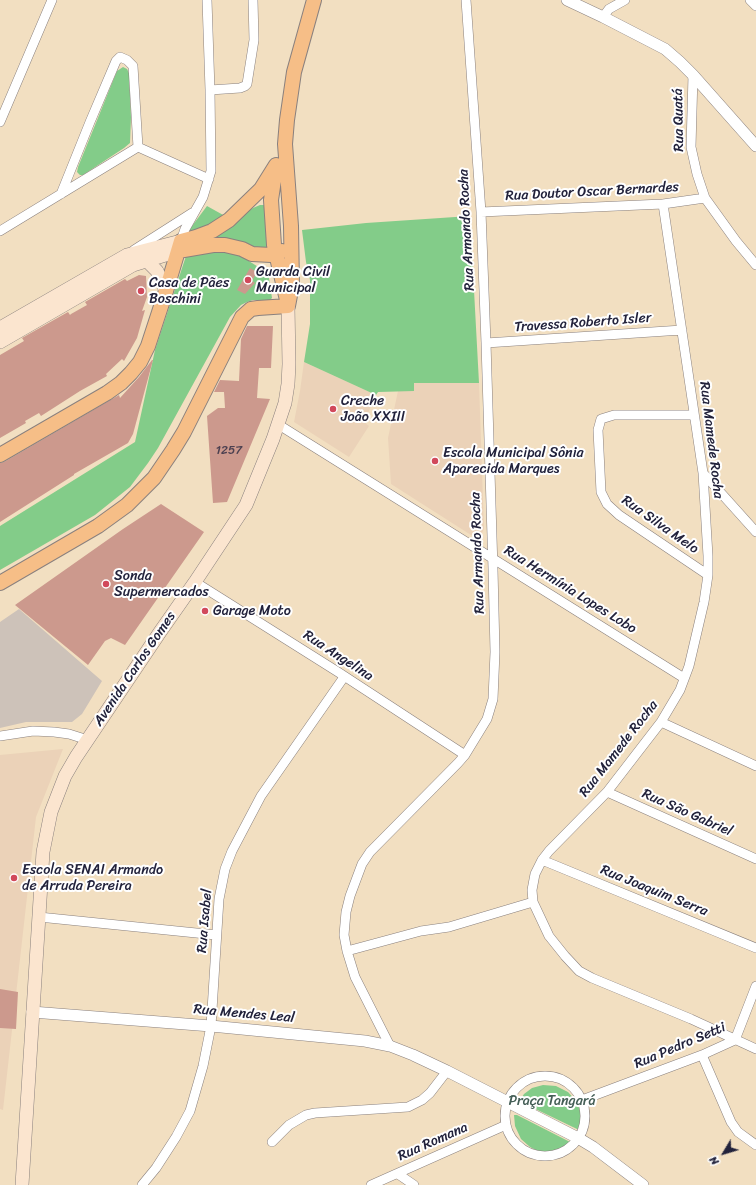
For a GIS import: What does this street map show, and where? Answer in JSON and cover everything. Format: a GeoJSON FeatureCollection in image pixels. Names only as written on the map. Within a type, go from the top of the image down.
{"type":"FeatureCollection","features":[{"type":"Feature","properties":{"kind":"main road"},"geometry":{"type":"LineString","coordinates":[[0,583],[98,526],[127,505],[154,478],[173,450],[184,432],[242,317],[251,310],[258,308],[288,306],[292,285],[292,241],[285,144],[294,72],[314,0]]}},
{"type":"Feature","properties":{"kind":"main road"},"geometry":{"type":"LineString","coordinates":[[0,342],[123,271],[204,235],[229,220],[261,189],[276,165],[285,144]]}},
{"type":"Feature","properties":{"kind":"main road","name":"Avenida Carlos Gomes"},"geometry":{"type":"LineString","coordinates":[[22,1185],[43,852],[51,812],[65,776],[76,756],[246,505],[279,424],[288,384],[289,347],[288,306],[275,254],[272,225],[271,200],[276,165]]}},
{"type":"Feature","properties":{"kind":"main road"},"geometry":{"type":"LineString","coordinates":[[248,203],[262,199],[271,200],[283,206],[290,216]]}},
{"type":"Feature","properties":{"kind":"main road"},"geometry":{"type":"LineString","coordinates":[[252,254],[264,256],[275,254],[284,249],[292,241]]}},
{"type":"Feature","properties":{"kind":"main road"},"geometry":{"type":"LineString","coordinates":[[0,328],[127,255],[179,246],[225,245],[242,249],[264,263],[283,283]]}},
{"type":"Feature","properties":{"kind":"main road"},"geometry":{"type":"LineString","coordinates":[[0,455],[107,393],[121,383],[131,373],[144,353],[166,291],[179,246]]}},
{"type":"Feature","properties":{"kind":"main road"},"geometry":{"type":"LineString","coordinates":[[146,260],[157,272],[166,291]]}},
{"type":"Feature","properties":{"kind":"street"},"geometry":{"type":"LineString","coordinates":[[1,119],[52,0]]}},
{"type":"Feature","properties":{"kind":"street"},"geometry":{"type":"LineString","coordinates":[[179,246],[185,228],[203,197],[209,179],[212,162],[207,0]]}},
{"type":"Feature","properties":{"kind":"street"},"geometry":{"type":"LineString","coordinates":[[210,90],[240,88],[247,84],[254,40],[253,0]]}},
{"type":"Feature","properties":{"kind":"street"},"geometry":{"type":"LineString","coordinates":[[307,0],[308,18]]}},
{"type":"Feature","properties":{"kind":"street","name":"Rua Armando Rocha"},"geometry":{"type":"LineString","coordinates":[[390,1046],[355,976],[347,951],[344,935],[346,912],[355,880],[362,864],[376,846],[465,755],[487,719],[493,700],[495,652],[486,343],[480,212],[466,0]]}},
{"type":"Feature","properties":{"kind":"street"},"geometry":{"type":"LineString","coordinates":[[567,0],[606,13],[665,49],[693,75],[756,146]]}},
{"type":"Feature","properties":{"kind":"street"},"geometry":{"type":"LineString","coordinates":[[606,0],[606,13]]}},
{"type":"Feature","properties":{"kind":"street"},"geometry":{"type":"LineString","coordinates":[[606,13],[624,0]]}},
{"type":"Feature","properties":{"kind":"street"},"geometry":{"type":"LineString","coordinates":[[750,0],[756,6]]}},
{"type":"Feature","properties":{"kind":"street"},"geometry":{"type":"LineString","coordinates":[[61,194],[116,61],[120,57],[127,60],[132,66],[138,147]]}},
{"type":"Feature","properties":{"kind":"street","name":"Rua Quatá"},"geometry":{"type":"LineString","coordinates":[[693,75],[691,146],[697,174],[705,198],[736,241],[756,265]]}},
{"type":"Feature","properties":{"kind":"street"},"geometry":{"type":"LineString","coordinates":[[138,147],[209,179]]}},
{"type":"Feature","properties":{"kind":"street"},"geometry":{"type":"LineString","coordinates":[[0,231],[138,147]]}},
{"type":"Feature","properties":{"kind":"street","name":"Rua Doutor Oscar Bernardes"},"geometry":{"type":"LineString","coordinates":[[480,212],[663,204],[705,198]]}},
{"type":"Feature","properties":{"kind":"street","name":"Rua Mamede Rocha"},"geometry":{"type":"LineString","coordinates":[[663,204],[703,473],[708,556],[708,575],[703,608],[689,666],[680,690],[662,722],[607,792],[542,860],[535,874],[532,890],[533,902],[549,936],[564,956],[580,971],[592,978],[691,1019],[756,1049]]}},
{"type":"Feature","properties":{"kind":"street"},"geometry":{"type":"LineString","coordinates":[[127,255],[195,211]]}},
{"type":"Feature","properties":{"kind":"street","name":"Travessa Roberto Isler"},"geometry":{"type":"LineString","coordinates":[[486,343],[682,330]]}},
{"type":"Feature","properties":{"kind":"street","name":"Rua Silva Melo"},"geometry":{"type":"LineString","coordinates":[[694,415],[614,415],[601,419],[598,430],[601,492],[607,504],[619,515],[708,575]]}},
{"type":"Feature","properties":{"kind":"street","name":"Rua Hermínia Lopes Lobo"},"geometry":{"type":"LineString","coordinates":[[279,424],[684,678]]}},
{"type":"Feature","properties":{"kind":"street"},"geometry":{"type":"LineString","coordinates":[[703,473],[756,532]]}},
{"type":"Feature","properties":{"kind":"street","name":"Rua Angelina"},"geometry":{"type":"LineString","coordinates":[[195,582],[465,755]]}},
{"type":"Feature","properties":{"kind":"street","name":"Rua Isabel"},"geometry":{"type":"LineString","coordinates":[[142,1185],[160,1162],[190,1111],[203,1066],[211,1026],[219,899],[225,869],[232,851],[261,796],[344,677]]}},
{"type":"Feature","properties":{"kind":"street"},"geometry":{"type":"LineString","coordinates":[[662,722],[756,766]]}},
{"type":"Feature","properties":{"kind":"street"},"geometry":{"type":"LineString","coordinates":[[0,736],[33,731],[69,734],[88,740]]}},
{"type":"Feature","properties":{"kind":"street","name":"Rua São Gabriel"},"geometry":{"type":"LineString","coordinates":[[607,792],[756,859]]}},
{"type":"Feature","properties":{"kind":"street","name":"Rua Joaquim Serra"},"geometry":{"type":"LineString","coordinates":[[542,860],[756,948]]}},
{"type":"Feature","properties":{"kind":"street"},"geometry":{"type":"LineString","coordinates":[[347,951],[421,931],[449,927],[533,902]]}},
{"type":"Feature","properties":{"kind":"street"},"geometry":{"type":"LineString","coordinates":[[39,917],[216,935]]}},
{"type":"Feature","properties":{"kind":"street","name":"Rua Pedro Setti"},"geometry":{"type":"LineString","coordinates":[[582,1100],[702,1055],[735,1040],[756,986]]}},
{"type":"Feature","properties":{"kind":"street","name":"Rua Mendes Leal"},"geometry":{"type":"LineString","coordinates":[[32,1012],[211,1026],[366,1041],[390,1046],[447,1071],[578,1138],[593,1147],[643,1185]]}},
{"type":"Feature","properties":{"kind":"street"},"geometry":{"type":"LineString","coordinates":[[702,1055],[731,1122],[738,1132],[756,1145]]}},
{"type":"Feature","properties":{"kind":"street"},"geometry":{"type":"LineString","coordinates":[[272,1142],[289,1125],[306,1114],[399,1109],[415,1104],[430,1093],[447,1071]]}},
{"type":"Feature","properties":{"kind":"street"},"geometry":{"type":"LineString","coordinates":[[541,1076],[554,1076],[566,1081],[576,1089],[582,1100],[585,1113],[584,1127],[578,1138],[568,1149],[556,1154],[542,1156],[529,1152],[518,1145],[510,1134],[506,1125],[506,1108],[510,1096],[518,1086],[529,1079],[541,1076]]}},
{"type":"Feature","properties":{"kind":"street","name":"Rua Romana"},"geometry":{"type":"LineString","coordinates":[[371,1185],[506,1125]]}},
{"type":"Feature","properties":{"kind":"street"},"geometry":{"type":"LineString","coordinates":[[398,1174],[414,1185]]}},
{"type":"Feature","properties":{"kind":"shaded area","name":"Creche João XXIII"},"geometry":{"type":"Polygon","coordinates":[[[304,362],[376,395],[364,422],[369,426],[349,457],[294,422],[304,362]]]}},
{"type":"Feature","properties":{"kind":"shaded area","name":"Escola Municipal Sônia Aparecida Marques"},"geometry":{"type":"Polygon","coordinates":[[[414,383],[479,383],[484,529],[479,536],[471,535],[391,484],[388,438],[398,391],[413,391],[414,383]]]}},
{"type":"Feature","properties":{"kind":"shaded area"},"geometry":{"type":"Polygon","coordinates":[[[19,609],[102,681],[82,714],[72,722],[26,722],[0,728],[0,622],[19,609]]]}},
{"type":"Feature","properties":{"kind":"shaded area","name":"Escola SENAI Armando de Arruda Pereira"},"geometry":{"type":"Polygon","coordinates":[[[63,749],[36,817],[3,1110],[0,1109],[0,755],[63,749]]]}},
{"type":"Feature","properties":{"kind":"green space"},"geometry":{"type":"Polygon","coordinates":[[[123,67],[127,69],[129,73],[131,117],[130,143],[83,175],[80,175],[77,172],[78,167],[117,71],[123,67]]]}},
{"type":"Feature","properties":{"kind":"green space"},"geometry":{"type":"Polygon","coordinates":[[[260,205],[266,205],[268,247],[257,248],[246,243],[209,238],[253,208],[260,205]]]}},
{"type":"Feature","properties":{"kind":"green space"},"geometry":{"type":"Polygon","coordinates":[[[207,206],[225,216],[219,222],[189,233],[189,230],[207,206]]]}},
{"type":"Feature","properties":{"kind":"green space"},"geometry":{"type":"Polygon","coordinates":[[[470,216],[479,383],[414,383],[414,391],[378,392],[376,395],[304,362],[310,324],[310,280],[302,230],[366,223],[470,216]]]}},
{"type":"Feature","properties":{"kind":"green space"},"geometry":{"type":"Polygon","coordinates":[[[214,251],[226,251],[241,256],[263,270],[269,278],[272,298],[270,300],[253,300],[247,302],[241,305],[230,317],[158,448],[130,487],[95,515],[0,570],[0,526],[135,442],[155,350],[186,256],[214,251]]]}},
{"type":"Feature","properties":{"kind":"green space","name":"Praça Tangará"},"geometry":{"type":"Polygon","coordinates":[[[543,1085],[556,1086],[568,1092],[577,1102],[581,1114],[581,1125],[579,1129],[523,1103],[520,1100],[524,1094],[532,1088],[543,1085]]]}},
{"type":"Feature","properties":{"kind":"green space","name":"Praça Tangará"},"geometry":{"type":"Polygon","coordinates":[[[514,1115],[517,1115],[572,1143],[556,1152],[540,1152],[530,1147],[521,1139],[515,1126],[514,1115]]]}},
{"type":"Feature","properties":{"kind":"building","name":"Guarda Civil Municipal"},"geometry":{"type":"Polygon","coordinates":[[[250,268],[257,272],[252,281],[255,283],[245,294],[237,290],[250,268]]]}},
{"type":"Feature","properties":{"kind":"building"},"geometry":{"type":"Polygon","coordinates":[[[139,275],[146,276],[147,297],[142,311],[145,310],[137,338],[124,361],[122,359],[106,374],[107,376],[41,416],[39,413],[25,421],[26,423],[0,438],[0,355],[24,341],[22,338],[68,312],[70,315],[87,305],[85,302],[125,279],[127,281],[139,275]]]}},
{"type":"Feature","properties":{"kind":"building"},"geometry":{"type":"Polygon","coordinates":[[[247,326],[273,326],[271,368],[259,368],[257,398],[270,399],[227,502],[213,503],[207,416],[218,408],[225,408],[224,392],[214,392],[220,380],[239,381],[241,339],[247,326]]]}},
{"type":"Feature","properties":{"kind":"building"},"geometry":{"type":"Polygon","coordinates":[[[152,360],[133,434],[128,443],[74,474],[0,522],[0,463],[119,395],[120,398],[152,360]]]}},
{"type":"Feature","properties":{"kind":"building","name":"Sonda Supermercados"},"geometry":{"type":"Polygon","coordinates":[[[161,504],[204,532],[125,645],[111,638],[105,641],[88,665],[15,605],[123,529],[161,504]]]}},
{"type":"Feature","properties":{"kind":"building"},"geometry":{"type":"Polygon","coordinates":[[[0,989],[18,992],[16,1029],[0,1028],[0,989]]]}},
{"type":"Feature","properties":{"kind":"place","name":"Guarda Civil Municipal"},"geometry":{"type":"Point","coordinates":[248,280]}},
{"type":"Feature","properties":{"kind":"place","name":"Casa de Pães Boschini"},"geometry":{"type":"Point","coordinates":[141,291]}},
{"type":"Feature","properties":{"kind":"place","name":"Creche João XXIII"},"geometry":{"type":"Point","coordinates":[333,409]}},
{"type":"Feature","properties":{"kind":"place","name":"Escola Municipal Sônia Aparecida Marques"},"geometry":{"type":"Point","coordinates":[435,461]}},
{"type":"Feature","properties":{"kind":"place","name":"Sonda Supermercados"},"geometry":{"type":"Point","coordinates":[106,584]}},
{"type":"Feature","properties":{"kind":"place","name":"Garage Moto"},"geometry":{"type":"Point","coordinates":[205,611]}},
{"type":"Feature","properties":{"kind":"place","name":"Escola SENAI Armando de Arruda Pereira"},"geometry":{"type":"Point","coordinates":[14,878]}}]}
